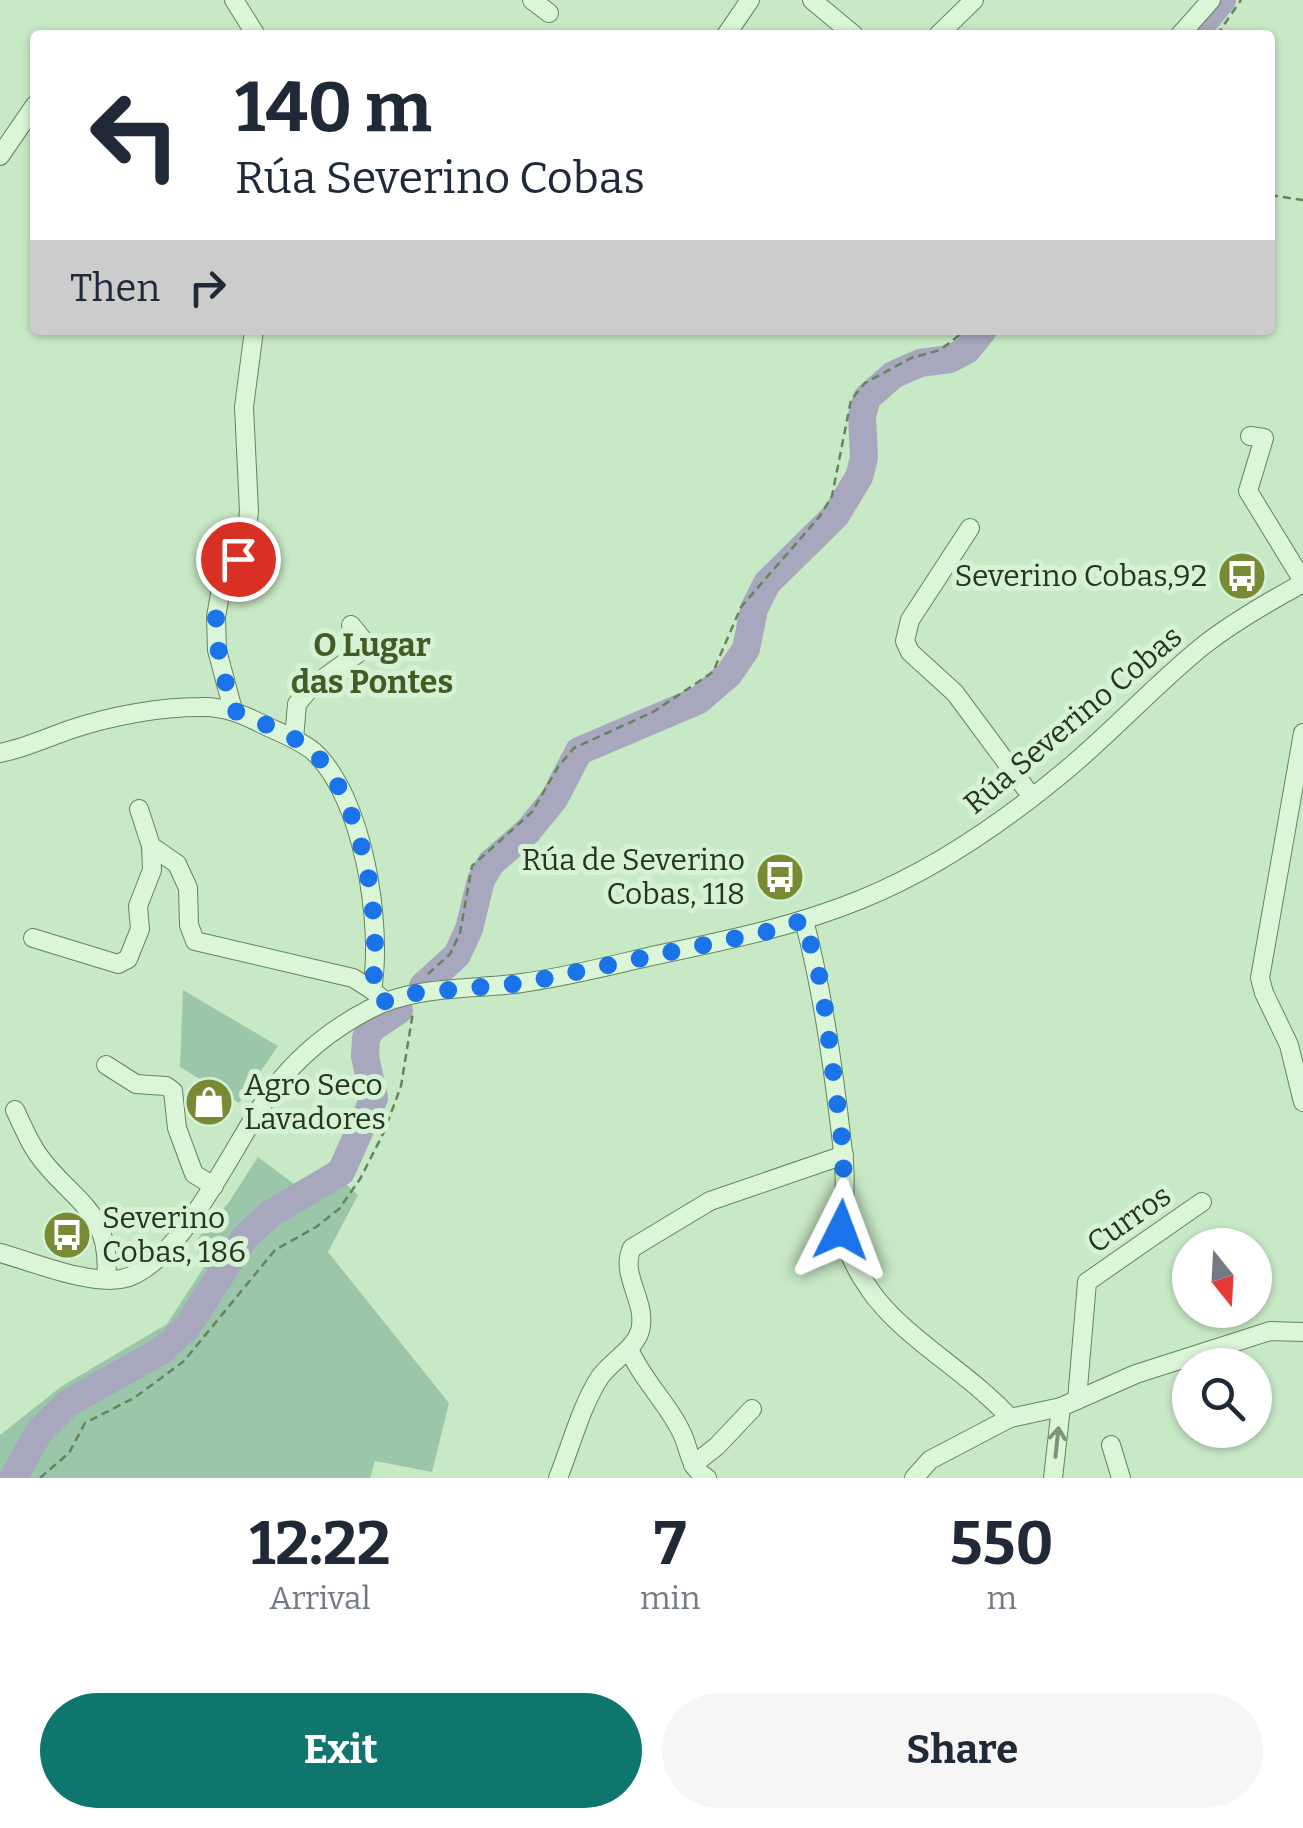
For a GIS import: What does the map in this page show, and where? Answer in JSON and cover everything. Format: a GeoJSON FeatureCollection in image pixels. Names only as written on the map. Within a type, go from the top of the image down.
{"type":"FeatureCollection","features":[{"type":"Feature","properties":{"kind":"street"},"geometry":{"type":"LineString","coordinates":[[234,0],[253,30]]}},
{"type":"Feature","properties":{"kind":"street"},"geometry":{"type":"LineString","coordinates":[[532,0],[549,14]]}},
{"type":"Feature","properties":{"kind":"street"},"geometry":{"type":"LineString","coordinates":[[729,30],[750,0]]}},
{"type":"Feature","properties":{"kind":"street"},"geometry":{"type":"LineString","coordinates":[[812,0],[848,30]]}},
{"type":"Feature","properties":{"kind":"street"},"geometry":{"type":"LineString","coordinates":[[943,30],[974,0]]}},
{"type":"Feature","properties":{"kind":"street"},"geometry":{"type":"LineString","coordinates":[[1184,30],[1210,0]]}},
{"type":"Feature","properties":{"kind":"street"},"geometry":{"type":"LineString","coordinates":[[0,156],[30,111]]}},
{"type":"Feature","properties":{"kind":"street"},"geometry":{"type":"LineString","coordinates":[[233,710],[217,650],[216,618],[222,582],[246,540],[249,511],[244,407],[253,335]]}},
{"type":"Feature","properties":{"kind":"street"},"geometry":{"type":"LineString","coordinates":[[1250,436],[1264,438],[1248,491],[1303,582]]}},
{"type":"Feature","properties":{"kind":"street"},"geometry":{"type":"LineString","coordinates":[[970,528],[910,620],[905,641],[910,652],[956,693],[1032,797]]}},
{"type":"Feature","properties":{"kind":"street","name":"Rúa Severino Cobas"},"geometry":{"type":"LineString","coordinates":[[106,1280],[131,1277],[178,1236],[214,1186],[256,1112],[293,1066],[379,996],[557,977],[770,931],[864,898],[936,864],[1032,797],[1097,744],[1202,647],[1263,604],[1303,582]]}},
{"type":"Feature","properties":{"kind":"street"},"geometry":{"type":"LineString","coordinates":[[294,739],[297,704],[310,688],[368,646],[351,625]]}},
{"type":"Feature","properties":{"kind":"street"},"geometry":{"type":"LineString","coordinates":[[0,753],[19,750],[76,727],[151,710],[204,706],[233,710],[312,750],[326,766],[355,823],[372,919],[379,996]]}},
{"type":"Feature","properties":{"kind":"street"},"geometry":{"type":"LineString","coordinates":[[1303,733],[1260,978],[1288,1044],[1303,1102]]}},
{"type":"Feature","properties":{"kind":"street"},"geometry":{"type":"LineString","coordinates":[[33,938],[118,964],[128,959],[140,928],[138,906],[152,870],[151,846],[139,810]]}},
{"type":"Feature","properties":{"kind":"street"},"geometry":{"type":"LineString","coordinates":[[151,846],[177,864],[188,888],[195,942],[353,978],[379,996]]}},
{"type":"Feature","properties":{"kind":"street"},"geometry":{"type":"LineString","coordinates":[[804,920],[822,986],[844,1155],[841,1230],[847,1250],[864,1282],[891,1314],[993,1399],[1010,1418]]}},
{"type":"Feature","properties":{"kind":"street"},"geometry":{"type":"LineString","coordinates":[[106,1064],[136,1084],[166,1086],[173,1091],[178,1128],[194,1174],[214,1186]]}},
{"type":"Feature","properties":{"kind":"street"},"geometry":{"type":"LineString","coordinates":[[0,1254],[106,1280],[108,1266],[90,1208],[38,1154],[14,1110]]}},
{"type":"Feature","properties":{"kind":"street"},"geometry":{"type":"LineString","coordinates":[[558,1478],[594,1388],[638,1336],[642,1318],[628,1268],[632,1248],[710,1201],[844,1155]]}},
{"type":"Feature","properties":{"kind":"street","name":"Curros"},"geometry":{"type":"LineString","coordinates":[[1069,1403],[1087,1282],[1202,1202]]}},
{"type":"Feature","properties":{"kind":"street"},"geometry":{"type":"LineString","coordinates":[[914,1478],[930,1460],[1010,1418],[1069,1403],[1136,1374],[1270,1331],[1303,1332]]}},
{"type":"Feature","properties":{"kind":"street"},"geometry":{"type":"LineString","coordinates":[[629,1349],[641,1376],[682,1434],[692,1465],[707,1478]]}},
{"type":"Feature","properties":{"kind":"street"},"geometry":{"type":"LineString","coordinates":[[1053,1478],[1069,1403]]}},
{"type":"Feature","properties":{"kind":"street"},"geometry":{"type":"LineString","coordinates":[[692,1465],[717,1446],[752,1409]]}},
{"type":"Feature","properties":{"kind":"street"},"geometry":{"type":"LineString","coordinates":[[1111,1445],[1122,1478]]}},
{"type":"Feature","properties":{"kind":"path"},"geometry":{"type":"LineString","coordinates":[[1220,30],[1241,0]]}},
{"type":"Feature","properties":{"kind":"path"},"geometry":{"type":"LineString","coordinates":[[1275,197],[1303,200]]}},
{"type":"Feature","properties":{"kind":"path"},"geometry":{"type":"LineString","coordinates":[[417,984],[450,954],[460,933],[472,866],[532,812],[574,748],[653,712],[713,672],[741,607],[820,516],[832,496],[851,400],[865,383],[911,358],[940,350],[960,335]]}},
{"type":"Feature","properties":{"kind":"path"},"geometry":{"type":"LineString","coordinates":[[40,1478],[69,1453],[84,1422],[134,1398],[184,1361],[274,1250],[339,1209],[384,1132],[401,1086],[415,1005]]}},
{"type":"Feature","properties":{"kind":"green space"},"geometry":{"type":"Polygon","coordinates":[[[183,990],[278,1046],[239,1103],[180,1067],[183,990]]]}},
{"type":"Feature","properties":{"kind":"green space"},"geometry":{"type":"Polygon","coordinates":[[[258,1157],[298,1187],[326,1166],[358,1195],[328,1252],[449,1403],[432,1472],[375,1461],[370,1478],[0,1478],[0,1435],[62,1386],[167,1324],[204,1267],[194,1243],[229,1202],[258,1157]]]}},
{"type":"Feature","properties":{"kind":"waterway"},"geometry":{"type":"LineString","coordinates":[[1197,30],[1222,0]]}},
{"type":"Feature","properties":{"kind":"waterway"},"geometry":{"type":"LineString","coordinates":[[423,986],[457,955],[469,929],[481,880],[491,863],[528,831],[554,799],[579,751],[699,700],[729,674],[746,649],[754,609],[767,583],[836,515],[859,477],[864,458],[862,416],[867,398],[893,375],[920,363],[950,359],[967,350],[979,335]]}},
{"type":"Feature","properties":{"kind":"waterway"},"geometry":{"type":"LineString","coordinates":[[13,1478],[39,1432],[68,1403],[161,1351],[187,1327],[245,1237],[270,1214],[341,1172],[374,1098],[365,1056],[366,1038],[372,1028],[399,1010]]}},
{"type":"Feature","properties":{"kind":"place","name":"Severino Cobas,92"},"geometry":{"type":"Point","coordinates":[1242,576]}},
{"type":"Feature","properties":{"kind":"place","name":"Rúa de Severino Cobas, 118"},"geometry":{"type":"Point","coordinates":[780,877]}},
{"type":"Feature","properties":{"kind":"place","name":"Agro Seco Lavadores"},"geometry":{"type":"Point","coordinates":[209,1102]}},
{"type":"Feature","properties":{"kind":"place","name":"Severino Cobas, 186"},"geometry":{"type":"Point","coordinates":[67,1235]}},
{"type":"Feature","properties":{"kind":"district","name":"O Lugar das Pontes"},"geometry":{"type":"Point","coordinates":[372,664]}},
{"type":"Feature","properties":{"kind":"route"},"geometry":{"type":"LineString","coordinates":[[238,559],[222,582],[216,618],[217,650],[233,710],[312,750],[342,793],[355,823],[367,883],[376,968],[372,990],[386,1002],[416,993],[524,983],[770,931],[804,920],[822,986],[844,1155],[841,1230]]}}]}
